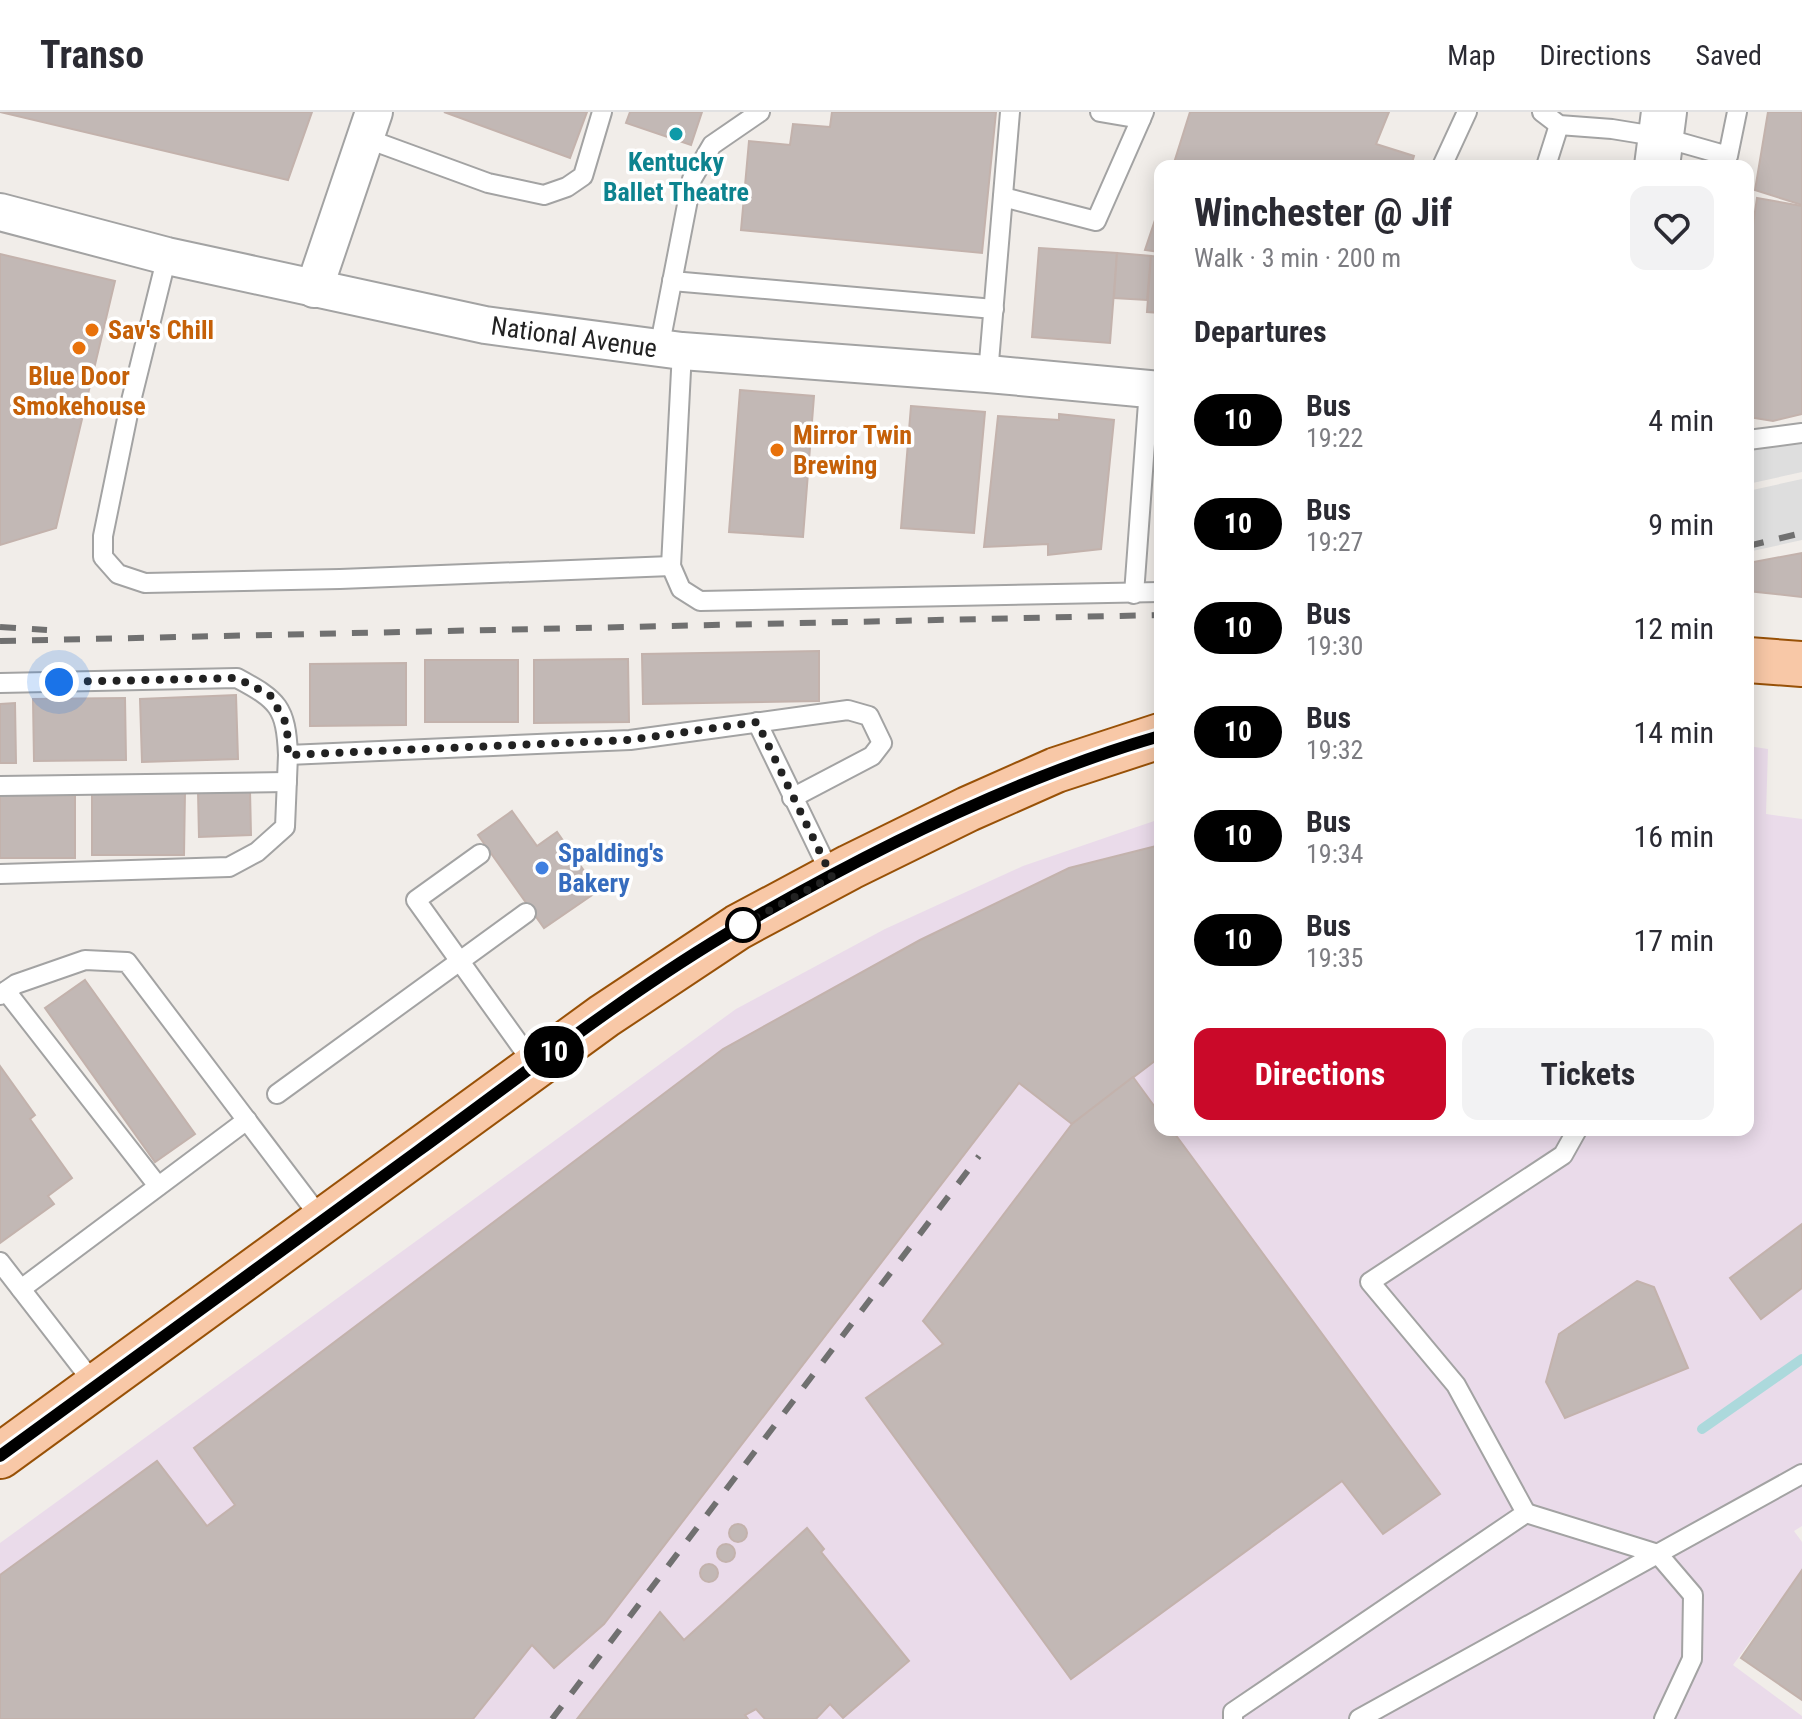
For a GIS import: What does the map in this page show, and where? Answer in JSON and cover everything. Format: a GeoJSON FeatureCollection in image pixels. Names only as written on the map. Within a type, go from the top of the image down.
{"type":"FeatureCollection","features":[{"type":"Feature","properties":{"kind":"main road"},"geometry":{"type":"LineString","coordinates":[[1754,660],[1802,664]]}},
{"type":"Feature","properties":{"kind":"main road"},"geometry":{"type":"LineString","coordinates":[[0,1455],[604,1016],[738,927],[968,809],[1056,770],[1154,738]]}},
{"type":"Feature","properties":{"kind":"street"},"geometry":{"type":"LineString","coordinates":[[314,289],[370,125]]}},
{"type":"Feature","properties":{"kind":"street","name":"National Avenue"},"geometry":{"type":"LineString","coordinates":[[0,212],[167,256],[485,325],[671,350],[1154,389]]}},
{"type":"Feature","properties":{"kind":"lane"},"geometry":{"type":"LineString","coordinates":[[370,125],[488,183],[544,195],[567,187],[583,176],[602,112]]}},
{"type":"Feature","properties":{"kind":"lane"},"geometry":{"type":"LineString","coordinates":[[760,112],[712,145],[692,179],[672,281],[671,566],[681,589],[700,601],[1154,592]]}},
{"type":"Feature","properties":{"kind":"lane"},"geometry":{"type":"LineString","coordinates":[[988,374],[1010,112]]}},
{"type":"Feature","properties":{"kind":"lane"},"geometry":{"type":"LineString","coordinates":[[1003,197],[1096,221],[1142,116],[1100,112]]}},
{"type":"Feature","properties":{"kind":"lane"},"geometry":{"type":"LineString","coordinates":[[1445,160],[1467,112]]}},
{"type":"Feature","properties":{"kind":"lane"},"geometry":{"type":"LineString","coordinates":[[1542,112],[1559,125],[1612,129],[1728,156],[1737,112]]}},
{"type":"Feature","properties":{"kind":"lane"},"geometry":{"type":"LineString","coordinates":[[1548,160],[1559,125]]}},
{"type":"Feature","properties":{"kind":"lane"},"geometry":{"type":"LineString","coordinates":[[167,256],[129,409],[103,536],[103,557],[118,574],[145,583],[355,579],[671,566]]}},
{"type":"Feature","properties":{"kind":"lane"},"geometry":{"type":"LineString","coordinates":[[672,281],[994,309]]}},
{"type":"Feature","properties":{"kind":"lane"},"geometry":{"type":"LineString","coordinates":[[1134,594],[1154,399]]}},
{"type":"Feature","properties":{"kind":"lane"},"geometry":{"type":"LineString","coordinates":[[1754,439],[1802,433]]}},
{"type":"Feature","properties":{"kind":"lane"},"geometry":{"type":"LineString","coordinates":[[0,683],[237,678],[270,695],[287,725],[288,755],[285,827],[257,852],[229,867],[0,874]]}},
{"type":"Feature","properties":{"kind":"lane"},"geometry":{"type":"LineString","coordinates":[[288,755],[630,740],[848,710],[869,716],[882,743],[872,756],[792,798]]}},
{"type":"Feature","properties":{"kind":"lane"},"geometry":{"type":"LineString","coordinates":[[757,722],[832,877]]}},
{"type":"Feature","properties":{"kind":"lane"},"geometry":{"type":"LineString","coordinates":[[0,786],[287,782]]}},
{"type":"Feature","properties":{"kind":"lane"},"geometry":{"type":"LineString","coordinates":[[480,854],[416,900],[535,1066]]}},
{"type":"Feature","properties":{"kind":"lane"},"geometry":{"type":"LineString","coordinates":[[277,1094],[526,913]]}},
{"type":"Feature","properties":{"kind":"lane"},"geometry":{"type":"LineString","coordinates":[[158,1186],[3,993],[16,984],[85,960],[127,962],[323,1221]]}},
{"type":"Feature","properties":{"kind":"lane"},"geometry":{"type":"LineString","coordinates":[[21,1289],[247,1120]]}},
{"type":"Feature","properties":{"kind":"lane"},"geometry":{"type":"LineString","coordinates":[[1574,1136],[1563,1155],[1370,1282],[1456,1385],[1526,1513],[1658,1554],[1693,1595],[1692,1659],[1664,1719]]}},
{"type":"Feature","properties":{"kind":"lane"},"geometry":{"type":"LineString","coordinates":[[0,1262],[96,1386]]}},
{"type":"Feature","properties":{"kind":"lane"},"geometry":{"type":"LineString","coordinates":[[1359,1719],[1802,1474]]}},
{"type":"Feature","properties":{"kind":"lane"},"geometry":{"type":"LineString","coordinates":[[1233,1719],[1233,1712],[1526,1513]]}},
{"type":"Feature","properties":{"kind":"shaded area"},"geometry":{"type":"Polygon","coordinates":[[[1754,428],[1782,435],[1802,431],[1802,472],[1754,483],[1754,428]]]}},
{"type":"Feature","properties":{"kind":"shaded area"},"geometry":{"type":"Polygon","coordinates":[[[1802,479],[1802,540],[1754,551],[1754,490],[1802,479]]]}},
{"type":"Feature","properties":{"kind":"shaded area"},"geometry":{"type":"Polygon","coordinates":[[[1754,747],[1768,749],[1766,814],[1802,819],[1802,1526],[1794,1531],[1802,1542],[1802,1570],[1733,1665],[1802,1719],[0,1719],[0,1543],[736,1009],[885,929],[1023,866],[1154,821],[1154,1136],[1754,1136],[1754,747]]]}},
{"type":"Feature","properties":{"kind":"building"},"geometry":{"type":"Polygon","coordinates":[[[0,112],[312,112],[288,180],[0,112]]]}},
{"type":"Feature","properties":{"kind":"building"},"geometry":{"type":"Polygon","coordinates":[[[444,112],[587,112],[570,158],[444,112]]]}},
{"type":"Feature","properties":{"kind":"building","name":"Kentucky Ballet Theatre"},"geometry":{"type":"Polygon","coordinates":[[[630,112],[702,112],[691,145],[626,123],[630,112]]]}},
{"type":"Feature","properties":{"kind":"building"},"geometry":{"type":"Polygon","coordinates":[[[832,112],[996,112],[982,253],[741,230],[749,141],[790,145],[793,124],[830,127],[832,112]]]}},
{"type":"Feature","properties":{"kind":"building"},"geometry":{"type":"Polygon","coordinates":[[[1190,112],[1389,112],[1376,144],[1414,156],[1413,160],[1175,160],[1190,112]]]}},
{"type":"Feature","properties":{"kind":"building"},"geometry":{"type":"Polygon","coordinates":[[[1768,112],[1802,112],[1802,205],[1755,190],[1768,112]]]}},
{"type":"Feature","properties":{"kind":"building"},"geometry":{"type":"Polygon","coordinates":[[[1757,198],[1802,206],[1802,414],[1773,421],[1754,418],[1754,218],[1757,198]]]}},
{"type":"Feature","properties":{"kind":"building"},"geometry":{"type":"Polygon","coordinates":[[[1154,223],[1154,251],[1145,250],[1154,223]]]}},
{"type":"Feature","properties":{"kind":"building"},"geometry":{"type":"Polygon","coordinates":[[[1039,248],[1117,253],[1110,343],[1032,337],[1039,248]]]}},
{"type":"Feature","properties":{"kind":"building"},"geometry":{"type":"Polygon","coordinates":[[[1117,253],[1151,256],[1147,300],[1114,298],[1117,253]]]}},
{"type":"Feature","properties":{"kind":"building"},"geometry":{"type":"Polygon","coordinates":[[[0,254],[115,281],[56,528],[0,545],[0,254]]]}},
{"type":"Feature","properties":{"kind":"building"},"geometry":{"type":"Polygon","coordinates":[[[1151,256],[1154,256],[1154,313],[1147,312],[1151,256]]]}},
{"type":"Feature","properties":{"kind":"building"},"geometry":{"type":"Polygon","coordinates":[[[740,390],[814,396],[803,537],[729,532],[740,390]]]}},
{"type":"Feature","properties":{"kind":"building"},"geometry":{"type":"Polygon","coordinates":[[[911,406],[985,412],[974,533],[901,528],[911,406]]]}},
{"type":"Feature","properties":{"kind":"building"},"geometry":{"type":"Polygon","coordinates":[[[1059,414],[1114,420],[1101,549],[1048,555],[1048,544],[984,547],[998,416],[1059,420],[1059,414]]]}},
{"type":"Feature","properties":{"kind":"building"},"geometry":{"type":"Polygon","coordinates":[[[1802,553],[1802,597],[1754,592],[1754,562],[1802,553]]]}},
{"type":"Feature","properties":{"kind":"building"},"geometry":{"type":"Polygon","coordinates":[[[819,651],[819,701],[643,704],[642,654],[819,651]]]}},
{"type":"Feature","properties":{"kind":"building"},"geometry":{"type":"Polygon","coordinates":[[[628,659],[629,722],[534,723],[534,660],[628,659]]]}},
{"type":"Feature","properties":{"kind":"building"},"geometry":{"type":"Polygon","coordinates":[[[425,660],[518,660],[518,722],[425,722],[425,660]]]}},
{"type":"Feature","properties":{"kind":"building"},"geometry":{"type":"Polygon","coordinates":[[[406,663],[406,725],[310,726],[310,664],[406,663]]]}},
{"type":"Feature","properties":{"kind":"building"},"geometry":{"type":"Polygon","coordinates":[[[236,695],[238,759],[142,762],[140,699],[236,695]]]}},
{"type":"Feature","properties":{"kind":"building"},"geometry":{"type":"Polygon","coordinates":[[[125,698],[126,760],[34,761],[33,699],[125,698]]]}},
{"type":"Feature","properties":{"kind":"building"},"geometry":{"type":"Polygon","coordinates":[[[15,703],[16,763],[0,763],[0,704],[15,703]]]}},
{"type":"Feature","properties":{"kind":"building"},"geometry":{"type":"Polygon","coordinates":[[[250,790],[251,835],[199,837],[198,791],[250,790]]]}},
{"type":"Feature","properties":{"kind":"building"},"geometry":{"type":"Polygon","coordinates":[[[92,791],[185,791],[184,855],[92,855],[92,791]]]}},
{"type":"Feature","properties":{"kind":"building"},"geometry":{"type":"Polygon","coordinates":[[[75,795],[75,858],[0,858],[0,796],[75,795]]]}},
{"type":"Feature","properties":{"kind":"building","name":"Spalding's Bakery"},"geometry":{"type":"Polygon","coordinates":[[[512,811],[537,846],[557,832],[598,891],[544,928],[478,835],[512,811]]]}},
{"type":"Feature","properties":{"kind":"building"},"geometry":{"type":"Polygon","coordinates":[[[1154,847],[1154,1062],[1072,1124],[1019,1083],[604,1624],[554,1668],[532,1645],[473,1719],[0,1719],[0,1575],[157,1461],[207,1526],[235,1505],[194,1448],[723,1049],[920,940],[1069,868],[1154,847]]]}},
{"type":"Feature","properties":{"kind":"building"},"geometry":{"type":"Polygon","coordinates":[[[85,980],[195,1134],[155,1162],[45,1008],[85,980]]]}},
{"type":"Feature","properties":{"kind":"building"},"geometry":{"type":"Polygon","coordinates":[[[0,1066],[35,1115],[30,1119],[72,1178],[48,1196],[54,1204],[0,1243],[0,1066]]]}},
{"type":"Feature","properties":{"kind":"building"},"geometry":{"type":"Polygon","coordinates":[[[1133,1077],[1154,1106],[1154,1136],[1176,1136],[1440,1494],[1383,1534],[1342,1481],[1071,1679],[866,1398],[943,1344],[923,1321],[1072,1124],[1133,1077]]]}},
{"type":"Feature","properties":{"kind":"building"},"geometry":{"type":"Polygon","coordinates":[[[1802,1224],[1802,1288],[1761,1319],[1730,1278],[1802,1224]]]}},
{"type":"Feature","properties":{"kind":"building"},"geometry":{"type":"Polygon","coordinates":[[[1637,1281],[1654,1287],[1688,1368],[1565,1418],[1546,1382],[1559,1334],[1637,1281]]]}},
{"type":"Feature","properties":{"kind":"building"},"geometry":{"type":"Polygon","coordinates":[[[734,1524],[742,1524],[747,1533],[745,1540],[734,1542],[729,1537],[729,1529],[734,1524]]]}},
{"type":"Feature","properties":{"kind":"building"},"geometry":{"type":"Polygon","coordinates":[[[807,1528],[824,1549],[821,1552],[909,1661],[843,1718],[830,1704],[816,1719],[765,1719],[756,1709],[745,1715],[748,1719],[577,1719],[660,1612],[684,1640],[807,1528]]]}},
{"type":"Feature","properties":{"kind":"building"},"geometry":{"type":"Polygon","coordinates":[[[722,1544],[730,1544],[735,1553],[733,1560],[722,1562],[717,1557],[717,1549],[722,1544]]]}},
{"type":"Feature","properties":{"kind":"building"},"geometry":{"type":"Polygon","coordinates":[[[705,1564],[713,1564],[718,1573],[716,1580],[705,1582],[700,1577],[700,1569],[705,1564]]]}},
{"type":"Feature","properties":{"kind":"building"},"geometry":{"type":"Polygon","coordinates":[[[1802,1570],[1802,1700],[1741,1658],[1802,1570]]]}},
{"type":"Feature","properties":{"kind":"waterway"},"geometry":{"type":"LineString","coordinates":[[1702,1429],[1802,1359]]}},
{"type":"Feature","properties":{"kind":"railway"},"geometry":{"type":"LineString","coordinates":[[1754,545],[1802,533]]}},
{"type":"Feature","properties":{"kind":"railway"},"geometry":{"type":"LineString","coordinates":[[0,641],[1154,615]]}},
{"type":"Feature","properties":{"kind":"railway"},"geometry":{"type":"LineString","coordinates":[[0,627],[47,630]]}},
{"type":"Feature","properties":{"kind":"railway"},"geometry":{"type":"LineString","coordinates":[[552,1719],[979,1156]]}},
{"type":"Feature","properties":{"kind":"bus line","name":"10"},"geometry":{"type":"LineString","coordinates":[[0,1456],[604,1016],[738,927],[968,809],[1056,770],[1154,738]]}},
{"type":"Feature","properties":{"kind":"place","name":"Kentucky Ballet Theatre"},"geometry":{"type":"Point","coordinates":[676,134]}},
{"type":"Feature","properties":{"kind":"place","name":"Sav's Chill"},"geometry":{"type":"Point","coordinates":[92,330]}},
{"type":"Feature","properties":{"kind":"place","name":"Blue Door Smokehouse"},"geometry":{"type":"Point","coordinates":[79,348]}},
{"type":"Feature","properties":{"kind":"place","name":"Mirror Twin Brewing"},"geometry":{"type":"Point","coordinates":[777,450]}},
{"type":"Feature","properties":{"kind":"place","name":"Spalding's Bakery"},"geometry":{"type":"Point","coordinates":[542,868]}},
{"type":"Feature","properties":{"kind":"route"},"geometry":{"type":"LineString","coordinates":[[59,682],[237,678],[270,695],[287,725],[288,755],[630,740],[757,722],[832,877],[738,927],[743,925]]}}]}
